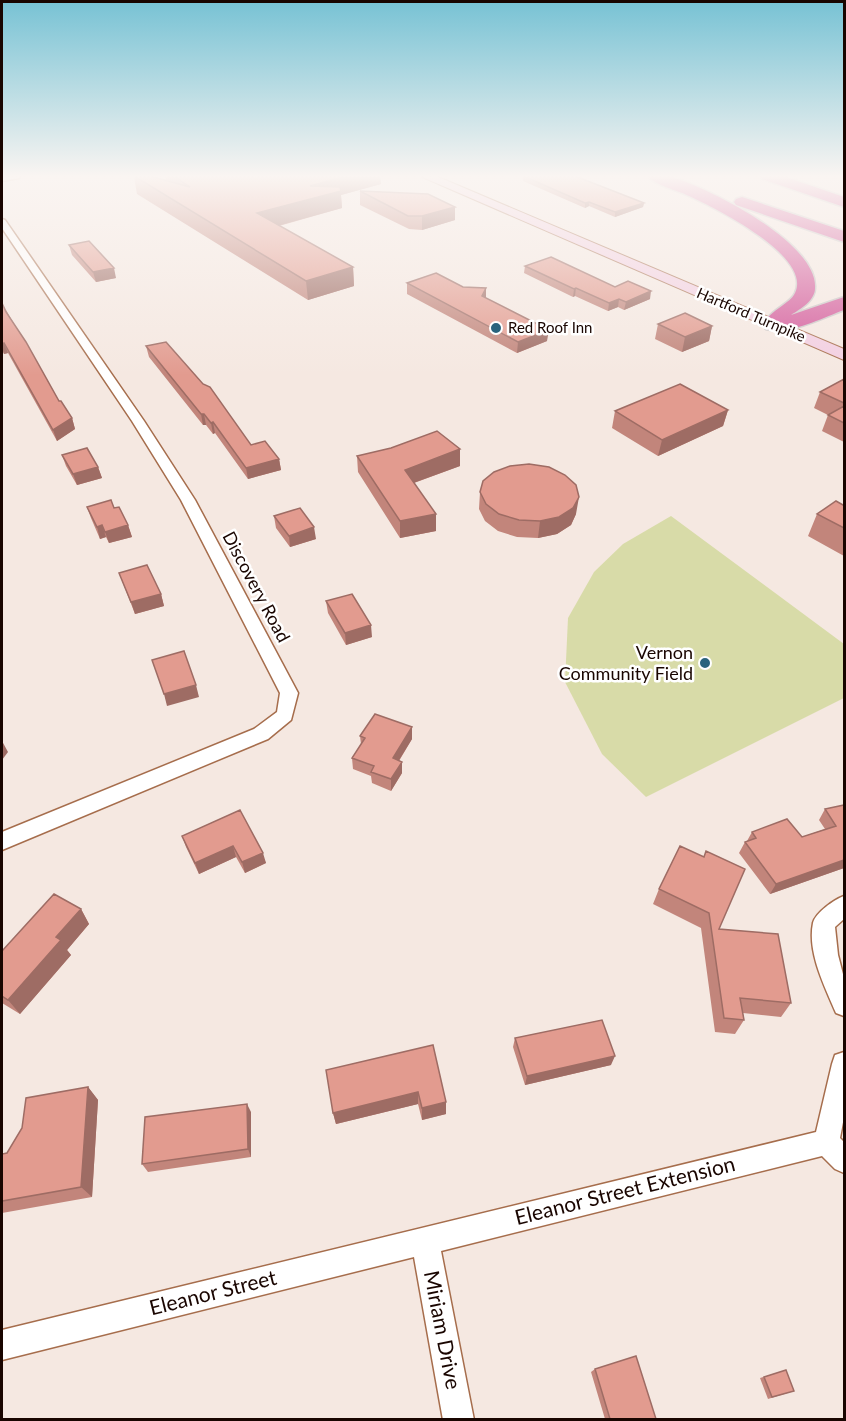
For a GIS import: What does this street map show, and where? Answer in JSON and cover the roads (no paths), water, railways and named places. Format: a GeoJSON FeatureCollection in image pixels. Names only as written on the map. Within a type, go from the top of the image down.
{"type":"FeatureCollection","features":[{"type":"Feature","properties":{"kind":"highway"},"geometry":{"type":"LineString","coordinates":[[773,325],[778,314],[805,294],[805,277],[796,259],[778,242]]}},
{"type":"Feature","properties":{"kind":"highway"},"geometry":{"type":"LineString","coordinates":[[773,325],[799,320],[844,303]]}},
{"type":"Feature","properties":{"kind":"main road","name":"Hartford Turnpike"},"geometry":{"type":"LineString","coordinates":[[580,242],[844,355]]}},
{"type":"Feature","properties":{"kind":"street","name":"Discovery Road"},"geometry":{"type":"LineString","coordinates":[[2,840],[261,734],[285,715],[289,693],[188,500],[138,421],[16,242]]}},
{"type":"Feature","properties":{"kind":"street"},"geometry":{"type":"LineString","coordinates":[[844,906],[824,923],[823,949],[844,1005]]}},
{"type":"Feature","properties":{"kind":"street"},"geometry":{"type":"LineString","coordinates":[[844,1064],[825,1142],[844,1160]]}},
{"type":"Feature","properties":{"kind":"street","name":"Eleanor Street Extension"},"geometry":{"type":"LineString","coordinates":[[425,1241],[825,1142]]}},
{"type":"Feature","properties":{"kind":"street","name":"Eleanor Street"},"geometry":{"type":"LineString","coordinates":[[2,1346],[425,1241]]}},
{"type":"Feature","properties":{"kind":"street","name":"Miriam Drive"},"geometry":{"type":"LineString","coordinates":[[425,1241],[459,1419]]}},
{"type":"Feature","properties":{"kind":"place","name":"Red Roof Inn"},"geometry":{"type":"Point","coordinates":[496,328]}},
{"type":"Feature","properties":{"kind":"place","name":"Vernon Community Field"},"geometry":{"type":"Point","coordinates":[705,663]}}]}
